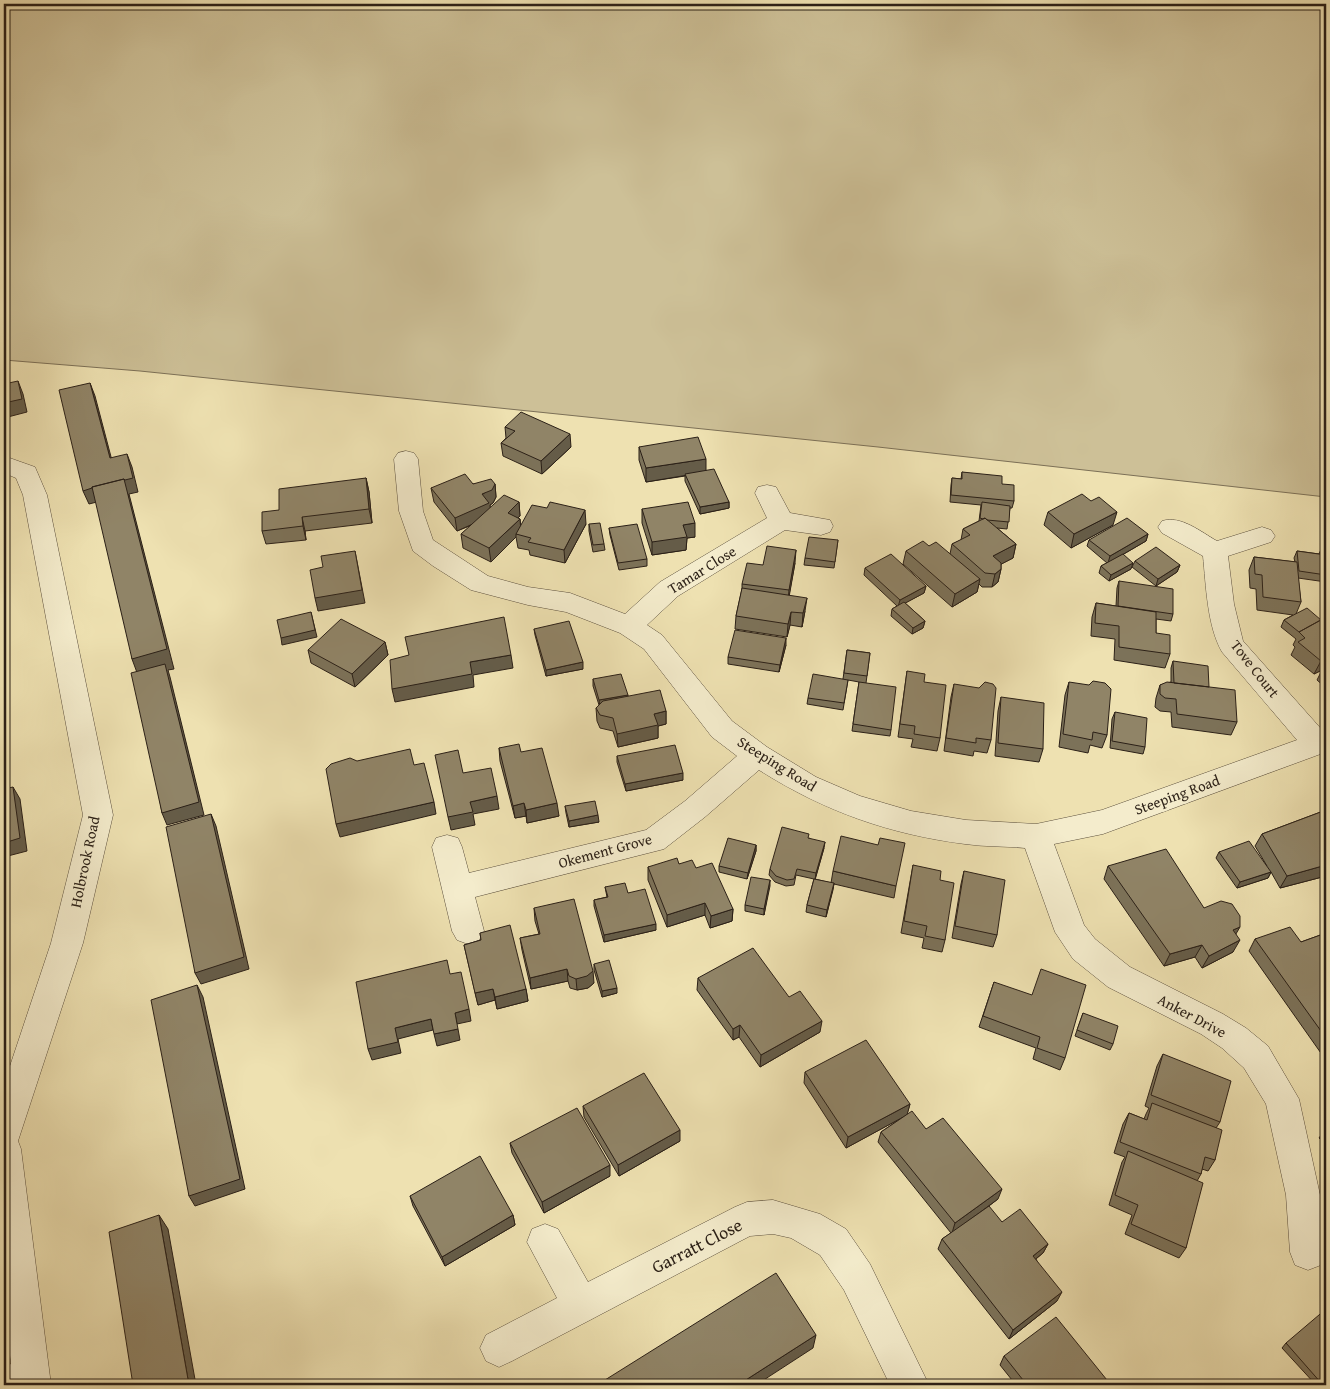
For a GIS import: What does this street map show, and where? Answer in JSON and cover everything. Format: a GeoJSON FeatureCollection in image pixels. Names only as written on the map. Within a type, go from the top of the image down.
{"type":"FeatureCollection","features":[{"type":"Feature","properties":{"kind":"street","name":"Steeping Road"},"geometry":{"type":"LineString","coordinates":[[406,458],[411,511],[422,545],[442,560],[480,583],[528,596],[570,602],[630,626],[653,642],[722,729],[806,785],[853,806],[911,823],[966,832],[1036,836],[1103,822],[1322,743]]}},
{"type":"Feature","properties":{"kind":"street","name":"Holbrook Road"},"geometry":{"type":"LineString","coordinates":[[4,464],[26,473],[35,495],[98,815],[67,943],[4,1134]]}},
{"type":"Feature","properties":{"kind":"street"},"geometry":{"type":"LineString","coordinates":[[767,493],[781,521],[821,526]]}},
{"type":"Feature","properties":{"kind":"street","name":"Tamar Close"},"geometry":{"type":"LineString","coordinates":[[630,626],[669,589],[781,521]]}},
{"type":"Feature","properties":{"kind":"street"},"geometry":{"type":"LineString","coordinates":[[1170,527],[1215,552],[1262,536]]}},
{"type":"Feature","properties":{"kind":"street","name":"Tove Court"},"geometry":{"type":"LineString","coordinates":[[1215,552],[1221,604],[1231,645],[1322,743]]}},
{"type":"Feature","properties":{"kind":"street","name":"Okement Grove"},"geometry":{"type":"LineString","coordinates":[[457,889],[654,840],[695,809],[757,754]]}},
{"type":"Feature","properties":{"kind":"street","name":"Anker Drive"},"geometry":{"type":"LineString","coordinates":[[1036,836],[1070,932],[1084,949],[1119,978],[1212,1024],[1234,1038],[1256,1057],[1282,1099],[1303,1195],[1308,1252]]}},
{"type":"Feature","properties":{"kind":"street"},"geometry":{"type":"LineString","coordinates":[[447,848],[468,931]]}},
{"type":"Feature","properties":{"kind":"street"},"geometry":{"type":"LineString","coordinates":[[4,1149],[23,1382]]}},
{"type":"Feature","properties":{"kind":"street","name":"Garratt Close"},"geometry":{"type":"LineString","coordinates":[[499,1348],[748,1219],[773,1218],[807,1226],[833,1242],[857,1277],[910,1385]]}},
{"type":"Feature","properties":{"kind":"street"},"geometry":{"type":"LineString","coordinates":[[546,1242],[581,1306]]}},
{"type":"Feature","properties":{"kind":"shaded area"},"geometry":{"type":"Polygon","coordinates":[[[4,4],[1326,4],[1326,497],[878,447],[140,371],[4,360],[4,4]]]}},
{"type":"Feature","properties":{"kind":"building"},"geometry":{"type":"Polygon","coordinates":[[[18,381],[22,399],[4,403],[4,384],[18,381]]]}},
{"type":"Feature","properties":{"kind":"building"},"geometry":{"type":"Polygon","coordinates":[[[90,383],[110,458],[127,454],[133,478],[92,487],[83,491],[59,390],[90,383]]]}},
{"type":"Feature","properties":{"kind":"building"},"geometry":{"type":"Polygon","coordinates":[[[521,412],[570,434],[541,461],[501,443],[515,431],[505,427],[521,412]]]}},
{"type":"Feature","properties":{"kind":"building"},"geometry":{"type":"Polygon","coordinates":[[[698,437],[706,459],[646,468],[639,447],[698,437]]]}},
{"type":"Feature","properties":{"kind":"building"},"geometry":{"type":"Polygon","coordinates":[[[714,469],[729,502],[700,507],[685,474],[714,469]]]}},
{"type":"Feature","properties":{"kind":"building"},"geometry":{"type":"Polygon","coordinates":[[[962,472],[1002,476],[1002,484],[1014,485],[1014,501],[951,495],[952,478],[962,479],[962,472]]]}},
{"type":"Feature","properties":{"kind":"building"},"geometry":{"type":"Polygon","coordinates":[[[465,474],[473,484],[491,479],[495,484],[492,490],[482,494],[489,503],[455,518],[431,488],[465,474]]]}},
{"type":"Feature","properties":{"kind":"building"},"geometry":{"type":"Polygon","coordinates":[[[366,478],[369,509],[302,517],[303,526],[262,531],[262,512],[279,510],[279,489],[366,478]]]}},
{"type":"Feature","properties":{"kind":"building"},"geometry":{"type":"Polygon","coordinates":[[[124,479],[167,649],[132,659],[92,487],[124,479]]]}},
{"type":"Feature","properties":{"kind":"building"},"geometry":{"type":"Polygon","coordinates":[[[1082,494],[1091,501],[1099,497],[1117,512],[1074,534],[1048,512],[1082,494]]]}},
{"type":"Feature","properties":{"kind":"building"},"geometry":{"type":"Polygon","coordinates":[[[504,495],[519,502],[508,513],[520,519],[489,548],[461,534],[504,495]]]}},
{"type":"Feature","properties":{"kind":"building"},"geometry":{"type":"Polygon","coordinates":[[[550,502],[585,510],[564,550],[528,542],[531,538],[516,534],[532,505],[547,508],[550,502]]]}},
{"type":"Feature","properties":{"kind":"building"},"geometry":{"type":"Polygon","coordinates":[[[688,502],[695,523],[683,525],[687,537],[652,542],[642,509],[688,502]]]}},
{"type":"Feature","properties":{"kind":"building"},"geometry":{"type":"Polygon","coordinates":[[[982,502],[1010,506],[1009,522],[980,518],[982,502]]]}},
{"type":"Feature","properties":{"kind":"building"},"geometry":{"type":"Polygon","coordinates":[[[985,518],[1016,544],[993,556],[1001,563],[1001,569],[995,574],[985,573],[952,544],[970,535],[963,529],[985,518]]]}},
{"type":"Feature","properties":{"kind":"building"},"geometry":{"type":"Polygon","coordinates":[[[1127,518],[1148,534],[1110,556],[1089,540],[1127,518]]]}},
{"type":"Feature","properties":{"kind":"building"},"geometry":{"type":"Polygon","coordinates":[[[600,523],[604,544],[593,545],[589,524],[600,523]]]}},
{"type":"Feature","properties":{"kind":"building"},"geometry":{"type":"Polygon","coordinates":[[[637,524],[647,559],[618,563],[609,528],[637,524]]]}},
{"type":"Feature","properties":{"kind":"building"},"geometry":{"type":"Polygon","coordinates":[[[809,537],[838,540],[835,562],[805,558],[809,537]]]}},
{"type":"Feature","properties":{"kind":"building"},"geometry":{"type":"Polygon","coordinates":[[[923,541],[929,546],[936,542],[980,579],[955,594],[906,551],[923,541]]]}},
{"type":"Feature","properties":{"kind":"building"},"geometry":{"type":"Polygon","coordinates":[[[767,546],[796,550],[789,590],[742,584],[747,563],[763,565],[767,546]]]}},
{"type":"Feature","properties":{"kind":"building"},"geometry":{"type":"Polygon","coordinates":[[[1156,547],[1180,565],[1158,579],[1135,561],[1156,547]]]}},
{"type":"Feature","properties":{"kind":"building"},"geometry":{"type":"Polygon","coordinates":[[[355,551],[362,590],[315,598],[310,570],[323,567],[321,556],[355,551]]]}},
{"type":"Feature","properties":{"kind":"building"},"geometry":{"type":"Polygon","coordinates":[[[1297,551],[1326,555],[1326,575],[1299,571],[1297,551]]]}},
{"type":"Feature","properties":{"kind":"building"},"geometry":{"type":"Polygon","coordinates":[[[891,554],[926,586],[900,600],[865,568],[891,554]]]}},
{"type":"Feature","properties":{"kind":"building"},"geometry":{"type":"Polygon","coordinates":[[[1123,554],[1133,563],[1111,575],[1101,566],[1123,554]]]}},
{"type":"Feature","properties":{"kind":"building"},"geometry":{"type":"Polygon","coordinates":[[[1254,557],[1297,562],[1301,602],[1263,597],[1262,575],[1255,574],[1254,557]]]}},
{"type":"Feature","properties":{"kind":"building"},"geometry":{"type":"Polygon","coordinates":[[[1119,581],[1173,589],[1173,614],[1118,606],[1119,581]]]}},
{"type":"Feature","properties":{"kind":"building"},"geometry":{"type":"Polygon","coordinates":[[[742,588],[807,598],[803,613],[791,612],[788,624],[736,616],[742,588]]]}},
{"type":"Feature","properties":{"kind":"building"},"geometry":{"type":"Polygon","coordinates":[[[904,602],[925,621],[913,628],[892,609],[904,602]]]}},
{"type":"Feature","properties":{"kind":"building"},"geometry":{"type":"Polygon","coordinates":[[[1096,603],[1156,612],[1156,633],[1170,635],[1170,654],[1119,647],[1119,626],[1095,623],[1096,603]]]}},
{"type":"Feature","properties":{"kind":"building"},"geometry":{"type":"Polygon","coordinates":[[[1307,608],[1321,620],[1299,632],[1284,620],[1307,608]]]}},
{"type":"Feature","properties":{"kind":"building"},"geometry":{"type":"Polygon","coordinates":[[[311,612],[315,630],[281,638],[277,620],[311,612]]]}},
{"type":"Feature","properties":{"kind":"building"},"geometry":{"type":"Polygon","coordinates":[[[504,617],[511,655],[470,662],[472,674],[392,689],[390,660],[409,655],[405,637],[504,617]]]}},
{"type":"Feature","properties":{"kind":"building"},"geometry":{"type":"Polygon","coordinates":[[[1326,617],[1326,658],[1321,661],[1298,642],[1305,638],[1299,632],[1326,617]]]}},
{"type":"Feature","properties":{"kind":"building"},"geometry":{"type":"Polygon","coordinates":[[[341,619],[385,642],[352,674],[308,650],[341,619]]]}},
{"type":"Feature","properties":{"kind":"building"},"geometry":{"type":"Polygon","coordinates":[[[569,621],[583,662],[546,670],[534,629],[569,621]]]}},
{"type":"Feature","properties":{"kind":"building"},"geometry":{"type":"Polygon","coordinates":[[[735,630],[786,638],[780,665],[728,657],[735,630]]]}},
{"type":"Feature","properties":{"kind":"building"},"geometry":{"type":"Polygon","coordinates":[[[847,650],[870,653],[867,676],[844,673],[847,650]]]}},
{"type":"Feature","properties":{"kind":"building"},"geometry":{"type":"Polygon","coordinates":[[[1173,661],[1208,666],[1209,687],[1174,683],[1173,661]]]}},
{"type":"Feature","properties":{"kind":"building"},"geometry":{"type":"Polygon","coordinates":[[[165,664],[199,802],[162,813],[131,673],[165,664]]]}},
{"type":"Feature","properties":{"kind":"building"},"geometry":{"type":"Polygon","coordinates":[[[907,671],[925,674],[924,682],[946,685],[940,738],[914,734],[915,726],[900,724],[907,671]]]}},
{"type":"Feature","properties":{"kind":"building"},"geometry":{"type":"Polygon","coordinates":[[[621,674],[628,695],[599,700],[593,679],[621,674]]]}},
{"type":"Feature","properties":{"kind":"building"},"geometry":{"type":"Polygon","coordinates":[[[813,674],[848,680],[844,703],[808,698],[813,674]]]}},
{"type":"Feature","properties":{"kind":"building"},"geometry":{"type":"Polygon","coordinates":[[[1093,681],[1105,683],[1111,689],[1107,735],[1093,732],[1092,740],[1063,734],[1069,682],[1089,685],[1093,681]]]}},
{"type":"Feature","properties":{"kind":"building"},"geometry":{"type":"Polygon","coordinates":[[[859,682],[896,687],[891,730],[853,724],[859,682]]]}},
{"type":"Feature","properties":{"kind":"building"},"geometry":{"type":"Polygon","coordinates":[[[985,682],[993,684],[996,688],[991,740],[976,738],[976,743],[946,738],[954,684],[979,688],[985,682]]]}},
{"type":"Feature","properties":{"kind":"building"},"geometry":{"type":"Polygon","coordinates":[[[1167,682],[1235,690],[1237,722],[1177,714],[1176,699],[1165,698],[1160,694],[1160,685],[1167,682]]]}},
{"type":"Feature","properties":{"kind":"building"},"geometry":{"type":"Polygon","coordinates":[[[660,690],[666,711],[654,714],[658,725],[617,734],[613,718],[600,715],[596,708],[603,701],[660,690]]]}},
{"type":"Feature","properties":{"kind":"building"},"geometry":{"type":"Polygon","coordinates":[[[1001,697],[1044,703],[1043,749],[998,743],[1001,697]]]}},
{"type":"Feature","properties":{"kind":"building"},"geometry":{"type":"Polygon","coordinates":[[[1115,712],[1147,718],[1145,747],[1112,741],[1115,712]]]}},
{"type":"Feature","properties":{"kind":"building"},"geometry":{"type":"Polygon","coordinates":[[[519,744],[521,752],[542,748],[557,803],[526,810],[524,803],[513,806],[499,748],[519,744]]]}},
{"type":"Feature","properties":{"kind":"building"},"geometry":{"type":"Polygon","coordinates":[[[675,745],[683,773],[625,784],[617,756],[675,745]]]}},
{"type":"Feature","properties":{"kind":"building"},"geometry":{"type":"Polygon","coordinates":[[[410,749],[414,765],[424,763],[434,802],[336,824],[326,769],[331,764],[350,758],[357,761],[410,749]]]}},
{"type":"Feature","properties":{"kind":"building"},"geometry":{"type":"Polygon","coordinates":[[[458,750],[463,773],[491,768],[497,796],[470,802],[473,812],[448,817],[435,755],[458,750]]]}},
{"type":"Feature","properties":{"kind":"building"},"geometry":{"type":"Polygon","coordinates":[[[13,787],[20,838],[4,843],[4,789],[13,787]]]}},
{"type":"Feature","properties":{"kind":"building"},"geometry":{"type":"Polygon","coordinates":[[[595,801],[598,815],[569,821],[565,806],[595,801]]]}},
{"type":"Feature","properties":{"kind":"building"},"geometry":{"type":"Polygon","coordinates":[[[1326,810],[1326,865],[1287,876],[1262,834],[1326,810]]]}},
{"type":"Feature","properties":{"kind":"building"},"geometry":{"type":"Polygon","coordinates":[[[211,814],[244,957],[195,973],[166,827],[211,814]]]}},
{"type":"Feature","properties":{"kind":"building"},"geometry":{"type":"Polygon","coordinates":[[[782,827],[809,834],[808,838],[825,842],[816,873],[797,869],[794,879],[787,880],[776,876],[770,869],[782,827]]]}},
{"type":"Feature","properties":{"kind":"building"},"geometry":{"type":"Polygon","coordinates":[[[841,836],[878,845],[880,838],[905,843],[896,886],[833,871],[841,836]]]}},
{"type":"Feature","properties":{"kind":"building"},"geometry":{"type":"Polygon","coordinates":[[[728,838],[756,845],[748,873],[719,866],[728,838]]]}},
{"type":"Feature","properties":{"kind":"building"},"geometry":{"type":"Polygon","coordinates":[[[1249,841],[1271,872],[1240,882],[1219,852],[1249,841]]]}},
{"type":"Feature","properties":{"kind":"building"},"geometry":{"type":"Polygon","coordinates":[[[1166,849],[1204,908],[1221,901],[1232,904],[1240,916],[1240,927],[1233,930],[1240,940],[1209,956],[1202,945],[1170,954],[1108,866],[1166,849]]]}},
{"type":"Feature","properties":{"kind":"building"},"geometry":{"type":"Polygon","coordinates":[[[677,858],[679,864],[692,860],[696,868],[712,863],[733,909],[711,916],[705,903],[667,915],[648,867],[677,858]]]}},
{"type":"Feature","properties":{"kind":"building"},"geometry":{"type":"Polygon","coordinates":[[[913,865],[941,871],[940,880],[954,883],[945,940],[925,936],[927,926],[904,921],[913,865]]]}},
{"type":"Feature","properties":{"kind":"building"},"geometry":{"type":"Polygon","coordinates":[[[964,871],[1005,880],[997,935],[955,926],[964,871]]]}},
{"type":"Feature","properties":{"kind":"building"},"geometry":{"type":"Polygon","coordinates":[[[751,877],[770,880],[764,909],[745,905],[751,877]]]}},
{"type":"Feature","properties":{"kind":"building"},"geometry":{"type":"Polygon","coordinates":[[[814,879],[834,883],[827,910],[807,905],[814,879]]]}},
{"type":"Feature","properties":{"kind":"building"},"geometry":{"type":"Polygon","coordinates":[[[625,883],[628,893],[645,889],[656,924],[604,935],[594,900],[608,897],[605,887],[625,883]]]}},
{"type":"Feature","properties":{"kind":"building"},"geometry":{"type":"Polygon","coordinates":[[[574,899],[593,971],[587,976],[576,979],[569,976],[567,969],[530,978],[520,938],[540,934],[534,908],[574,899]]]}},
{"type":"Feature","properties":{"kind":"building"},"geometry":{"type":"Polygon","coordinates":[[[510,925],[526,989],[495,997],[493,989],[475,993],[464,945],[481,940],[480,933],[510,925]]]}},
{"type":"Feature","properties":{"kind":"building"},"geometry":{"type":"Polygon","coordinates":[[[1290,927],[1301,942],[1326,933],[1326,1038],[1255,939],[1290,927]]]}},
{"type":"Feature","properties":{"kind":"building"},"geometry":{"type":"Polygon","coordinates":[[[753,948],[789,997],[800,991],[822,1021],[761,1055],[740,1025],[733,1029],[698,978],[753,948]]]}},
{"type":"Feature","properties":{"kind":"building"},"geometry":{"type":"Polygon","coordinates":[[[447,960],[450,974],[461,972],[469,1009],[455,1013],[458,1029],[434,1034],[431,1019],[395,1028],[398,1042],[368,1049],[356,982],[447,960]]]}},
{"type":"Feature","properties":{"kind":"building"},"geometry":{"type":"Polygon","coordinates":[[[609,960],[617,988],[602,991],[594,964],[609,960]]]}},
{"type":"Feature","properties":{"kind":"building"},"geometry":{"type":"Polygon","coordinates":[[[1041,969],[1086,985],[1065,1058],[1037,1048],[1040,1037],[983,1016],[994,982],[1032,995],[1041,969]]]}},
{"type":"Feature","properties":{"kind":"building"},"geometry":{"type":"Polygon","coordinates":[[[197,985],[240,1179],[189,1196],[151,1000],[197,985]]]}},
{"type":"Feature","properties":{"kind":"building"},"geometry":{"type":"Polygon","coordinates":[[[1083,1013],[1118,1026],[1113,1044],[1077,1030],[1083,1013]]]}},
{"type":"Feature","properties":{"kind":"building"},"geometry":{"type":"Polygon","coordinates":[[[866,1040],[910,1104],[848,1137],[805,1072],[866,1040]]]}},
{"type":"Feature","properties":{"kind":"building"},"geometry":{"type":"Polygon","coordinates":[[[1163,1054],[1231,1081],[1220,1122],[1151,1095],[1163,1054]]]}},
{"type":"Feature","properties":{"kind":"building"},"geometry":{"type":"Polygon","coordinates":[[[644,1073],[680,1130],[618,1165],[583,1106],[644,1073]]]}},
{"type":"Feature","properties":{"kind":"building"},"geometry":{"type":"Polygon","coordinates":[[[1152,1103],[1222,1130],[1215,1160],[1205,1157],[1201,1174],[1120,1142],[1129,1113],[1147,1120],[1152,1103]]]}},
{"type":"Feature","properties":{"kind":"building"},"geometry":{"type":"Polygon","coordinates":[[[577,1108],[610,1165],[542,1202],[510,1143],[577,1108]]]}},
{"type":"Feature","properties":{"kind":"building"},"geometry":{"type":"Polygon","coordinates":[[[912,1111],[926,1129],[943,1118],[1002,1189],[955,1223],[881,1132],[912,1111]]]}},
{"type":"Feature","properties":{"kind":"building"},"geometry":{"type":"Polygon","coordinates":[[[1128,1151],[1203,1183],[1186,1248],[1131,1224],[1138,1205],[1115,1195],[1128,1151]]]}},
{"type":"Feature","properties":{"kind":"building"},"geometry":{"type":"Polygon","coordinates":[[[480,1156],[513,1215],[442,1257],[410,1196],[480,1156]]]}},
{"type":"Feature","properties":{"kind":"building"},"geometry":{"type":"Polygon","coordinates":[[[989,1206],[1002,1222],[1020,1209],[1048,1244],[1033,1256],[1062,1292],[1013,1330],[942,1239],[989,1206]]]}},
{"type":"Feature","properties":{"kind":"building"},"geometry":{"type":"Polygon","coordinates":[[[159,1215],[189,1385],[133,1385],[109,1232],[159,1215]]]}},
{"type":"Feature","properties":{"kind":"building"},"geometry":{"type":"Polygon","coordinates":[[[776,1273],[816,1335],[738,1385],[597,1385],[776,1273]]]}},
{"type":"Feature","properties":{"kind":"building"},"geometry":{"type":"Polygon","coordinates":[[[1326,1309],[1326,1380],[1322,1384],[1286,1343],[1326,1309]]]}},
{"type":"Feature","properties":{"kind":"building"},"geometry":{"type":"Polygon","coordinates":[[[1056,1317],[1111,1385],[1027,1385],[1004,1356],[1056,1317]]]}}]}
